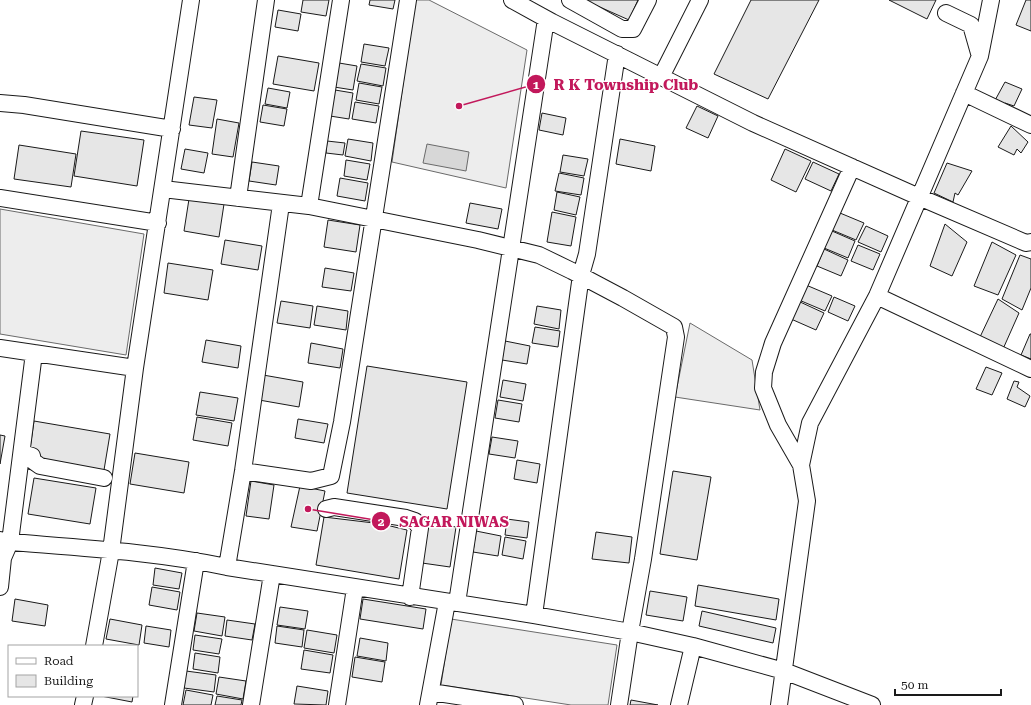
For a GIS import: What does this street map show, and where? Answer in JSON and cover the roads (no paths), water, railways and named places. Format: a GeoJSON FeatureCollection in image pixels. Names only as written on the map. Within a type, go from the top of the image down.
{"type":"FeatureCollection","features":[{"type":"Feature","properties":{"kind":"street"},"geometry":{"type":"LineString","coordinates":[[94,645],[111,551],[135,368],[191,0]]}},
{"type":"Feature","properties":{"kind":"street"},"geometry":{"type":"LineString","coordinates":[[238,198],[266,0]]}},
{"type":"Feature","properties":{"kind":"street"},"geometry":{"type":"LineString","coordinates":[[309,206],[341,0]]}},
{"type":"Feature","properties":{"kind":"street"},"geometry":{"type":"LineString","coordinates":[[243,471],[311,481],[331,476],[342,422],[408,0]]}},
{"type":"Feature","properties":{"kind":"street"},"geometry":{"type":"LineString","coordinates":[[512,0],[597,45],[753,122],[919,197],[1026,243],[1031,242]]}},
{"type":"Feature","properties":{"kind":"street"},"geometry":{"type":"LineString","coordinates":[[570,31],[574,3],[622,29],[633,29],[648,0]]}},
{"type":"Feature","properties":{"kind":"street"},"geometry":{"type":"LineString","coordinates":[[661,76],[700,0]]}},
{"type":"Feature","properties":{"kind":"street"},"geometry":{"type":"LineString","coordinates":[[779,705],[807,501],[802,465],[810,423],[876,296],[980,56],[991,0]]}},
{"type":"Feature","properties":{"kind":"street"},"geometry":{"type":"LineString","coordinates":[[946,14],[972,25],[980,56]]}},
{"type":"Feature","properties":{"kind":"street"},"geometry":{"type":"LineString","coordinates":[[515,705],[429,698],[452,603],[511,248],[546,19]]}},
{"type":"Feature","properties":{"kind":"street"},"geometry":{"type":"LineString","coordinates":[[597,45],[607,21]]}},
{"type":"Feature","properties":{"kind":"street"},"geometry":{"type":"LineString","coordinates":[[534,615],[581,276],[587,254],[617,54]]}},
{"type":"Feature","properties":{"kind":"street"},"geometry":{"type":"LineString","coordinates":[[964,93],[1031,125]]}},
{"type":"Feature","properties":{"kind":"street"},"geometry":{"type":"LineString","coordinates":[[0,103],[32,106],[172,129]]}},
{"type":"Feature","properties":{"kind":"street"},"geometry":{"type":"LineString","coordinates":[[802,465],[778,425],[763,388],[764,372],[772,343],[852,167]]}},
{"type":"Feature","properties":{"kind":"street"},"geometry":{"type":"LineString","coordinates":[[163,189],[281,204],[309,206],[478,240],[540,255],[674,327],[676,337],[643,559],[619,705]]}},
{"type":"Feature","properties":{"kind":"street"},"geometry":{"type":"LineString","coordinates":[[0,198],[158,223]]}},
{"type":"Feature","properties":{"kind":"street"},"geometry":{"type":"LineString","coordinates":[[227,567],[243,471],[281,204]]}},
{"type":"Feature","properties":{"kind":"street"},"geometry":{"type":"LineString","coordinates":[[876,296],[1031,369]]}},
{"type":"Feature","properties":{"kind":"street"},"geometry":{"type":"LineString","coordinates":[[0,348],[135,368]]}},
{"type":"Feature","properties":{"kind":"street"},"geometry":{"type":"LineString","coordinates":[[0,587],[5,541],[22,453],[34,353]]}},
{"type":"Feature","properties":{"kind":"street"},"geometry":{"type":"LineString","coordinates":[[22,453],[32,456],[33,461],[40,466],[104,478]]}},
{"type":"Feature","properties":{"kind":"street"},"geometry":{"type":"LineString","coordinates":[[326,509],[334,507],[406,518],[415,521],[420,528],[410,596]]}},
{"type":"Feature","properties":{"kind":"street"},"geometry":{"type":"LineString","coordinates":[[5,541],[196,561],[355,588],[534,615],[630,632],[693,646],[784,670],[869,704]]}},
{"type":"Feature","properties":{"kind":"street"},"geometry":{"type":"LineString","coordinates":[[173,705],[196,561]]}},
{"type":"Feature","properties":{"kind":"street"},"geometry":{"type":"LineString","coordinates":[[251,705],[272,574]]}},
{"type":"Feature","properties":{"kind":"street"},"geometry":{"type":"LineString","coordinates":[[337,705],[355,588]]}},
{"type":"Feature","properties":{"kind":"street"},"geometry":{"type":"LineString","coordinates":[[679,705],[693,646]]}},
{"type":"Feature","properties":{"kind":"place","name":"R K Township Club"},"geometry":{"type":"Point","coordinates":[459,106]}},
{"type":"Feature","properties":{"kind":"place","name":"SAGAR NIWAS"},"geometry":{"type":"Point","coordinates":[308,509]}}]}
